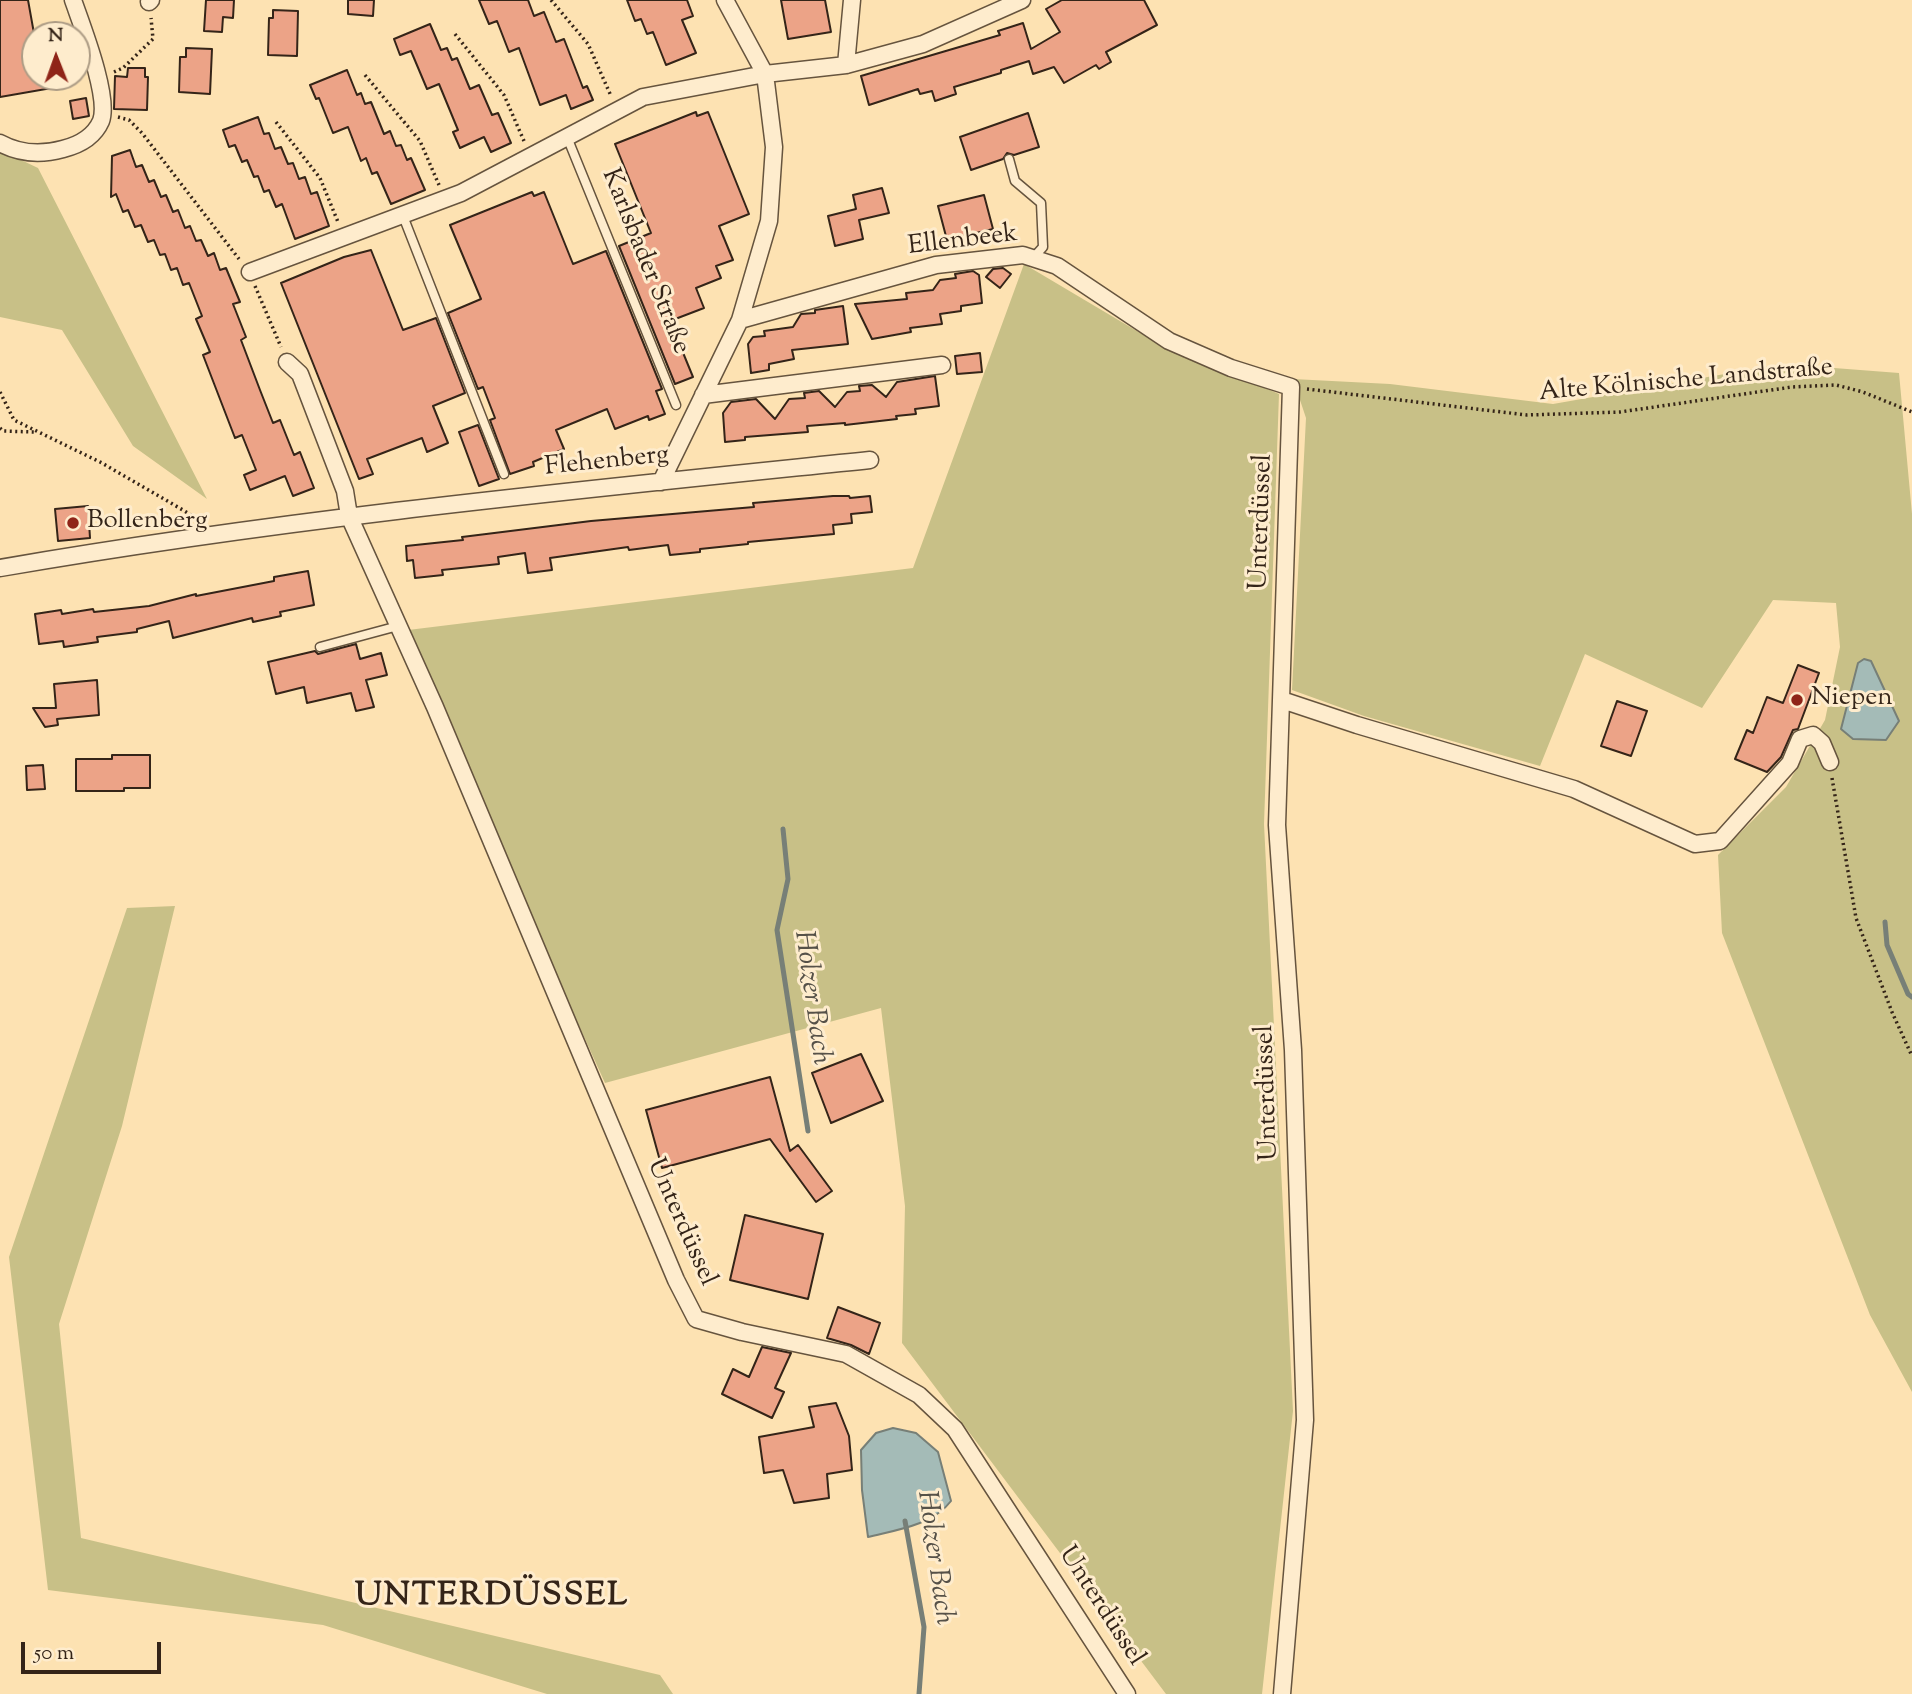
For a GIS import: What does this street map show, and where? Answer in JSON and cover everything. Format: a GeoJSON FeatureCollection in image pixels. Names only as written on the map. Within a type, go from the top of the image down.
{"type":"FeatureCollection","features":[{"type":"Feature","properties":{"kind":"street"},"geometry":{"type":"LineString","coordinates":[[0,143],[41,155],[91,137],[101,121],[98,77],[73,0]]}},
{"type":"Feature","properties":{"kind":"street"},"geometry":{"type":"LineString","coordinates":[[661,482],[740,320],[769,221],[774,147],[765,74],[725,0]]}},
{"type":"Feature","properties":{"kind":"street"},"geometry":{"type":"LineString","coordinates":[[846,65],[852,0]]}},
{"type":"Feature","properties":{"kind":"street"},"geometry":{"type":"LineString","coordinates":[[250,272],[445,200],[643,97],[765,74],[846,65],[923,44],[1022,0]]}},
{"type":"Feature","properties":{"kind":"street","name":"Ellenbeek"},"geometry":{"type":"LineString","coordinates":[[740,320],[936,265],[1023,255],[1057,265],[1169,341],[1231,368],[1292,387]]}},
{"type":"Feature","properties":{"kind":"street"},"geometry":{"type":"LineString","coordinates":[[287,362],[300,374],[345,491],[349,516],[398,625]]}},
{"type":"Feature","properties":{"kind":"street"},"geometry":{"type":"LineString","coordinates":[[703,395],[942,365]]}},
{"type":"Feature","properties":{"kind":"street","name":"Unterdüssel"},"geometry":{"type":"LineString","coordinates":[[1282,1694],[1305,1420],[1293,1050],[1278,825],[1292,387]]}},
{"type":"Feature","properties":{"kind":"street","name":"Flehenberg"},"geometry":{"type":"LineString","coordinates":[[0,568],[349,516],[870,460]]}},
{"type":"Feature","properties":{"kind":"street","name":"Unterdüssel"},"geometry":{"type":"LineString","coordinates":[[398,625],[676,1280],[696,1319],[741,1332],[846,1354],[919,1395],[955,1429],[1127,1694]]}},
{"type":"Feature","properties":{"kind":"street"},"geometry":{"type":"LineString","coordinates":[[1282,700],[1574,789],[1695,844],[1720,841],[1790,763],[1800,739],[1813,735],[1822,743],[1830,762]]}},
{"type":"Feature","properties":{"kind":"lane","name":"Karlsbader Straße"},"geometry":{"type":"LineString","coordinates":[[567,137],[676,405]]}},
{"type":"Feature","properties":{"kind":"lane"},"geometry":{"type":"LineString","coordinates":[[1009,159],[1015,181],[1041,204],[1043,247],[1033,258]]}},
{"type":"Feature","properties":{"kind":"lane"},"geometry":{"type":"LineString","coordinates":[[403,216],[504,474]]}},
{"type":"Feature","properties":{"kind":"lane"},"geometry":{"type":"LineString","coordinates":[[320,647],[398,625]]}},
{"type":"Feature","properties":{"kind":"path"},"geometry":{"type":"LineString","coordinates":[[551,0],[588,44],[617,111]]}},
{"type":"Feature","properties":{"kind":"path"},"geometry":{"type":"LineString","coordinates":[[98,77],[123,68],[153,39],[150,1]]}},
{"type":"Feature","properties":{"kind":"path"},"geometry":{"type":"LineString","coordinates":[[455,34],[504,95],[531,156]]}},
{"type":"Feature","properties":{"kind":"path"},"geometry":{"type":"LineString","coordinates":[[365,75],[420,141],[445,200]]}},
{"type":"Feature","properties":{"kind":"path"},"geometry":{"type":"LineString","coordinates":[[129,120],[250,272],[287,362]]}},
{"type":"Feature","properties":{"kind":"path"},"geometry":{"type":"LineString","coordinates":[[276,122],[320,178],[344,237]]}},
{"type":"Feature","properties":{"kind":"path","name":"Alte Kölnische Landstraße"},"geometry":{"type":"LineString","coordinates":[[1292,387],[1527,415],[1620,412],[1792,387],[1836,385],[1863,392],[1912,412]]}},
{"type":"Feature","properties":{"kind":"path"},"geometry":{"type":"LineString","coordinates":[[0,392],[14,420],[102,463],[194,515],[217,535]]}},
{"type":"Feature","properties":{"kind":"path"},"geometry":{"type":"LineString","coordinates":[[0,428],[2,431],[36,432],[46,436]]}},
{"type":"Feature","properties":{"kind":"path"},"geometry":{"type":"LineString","coordinates":[[1830,762],[1856,918],[1912,1056]]}},
{"type":"Feature","properties":{"kind":"shaded area"},"geometry":{"type":"Polygon","coordinates":[[[0,150],[38,168],[207,499],[133,446],[62,330],[0,317],[0,150]]]}},
{"type":"Feature","properties":{"kind":"shaded area"},"geometry":{"type":"Polygon","coordinates":[[[1024,264],[1152,340],[1279,394],[1264,824],[1293,1411],[1262,1694],[1166,1694],[902,1343],[905,1206],[881,1008],[605,1083],[400,631],[913,568],[1024,264]]]}},
{"type":"Feature","properties":{"kind":"shaded area"},"geometry":{"type":"Polygon","coordinates":[[[1782,364],[1899,373],[1912,514],[1912,1392],[1870,1315],[1722,933],[1718,855],[1786,787],[1825,720],[1840,647],[1836,603],[1773,600],[1702,708],[1585,654],[1540,766],[1364,716],[1292,690],[1306,418],[1293,379],[1390,384],[1553,404],[1782,364]]]}},
{"type":"Feature","properties":{"kind":"shaded area"},"geometry":{"type":"Polygon","coordinates":[[[175,906],[122,1126],[59,1324],[81,1538],[660,1675],[673,1694],[547,1694],[323,1625],[48,1590],[9,1257],[127,908],[175,906]]]}},
{"type":"Feature","properties":{"kind":"water"},"geometry":{"type":"Polygon","coordinates":[[[1864,659],[1871,661],[1899,721],[1886,740],[1853,739],[1841,729],[1858,663],[1864,659]]]}},
{"type":"Feature","properties":{"kind":"water"},"geometry":{"type":"Polygon","coordinates":[[[893,1428],[916,1433],[938,1452],[951,1501],[924,1521],[868,1537],[862,1490],[861,1450],[876,1433],[893,1428]]]}},
{"type":"Feature","properties":{"kind":"building"},"geometry":{"type":"Polygon","coordinates":[[[0,0],[28,0],[32,21],[21,21],[21,91],[34,91],[0,97],[0,0]]]}},
{"type":"Feature","properties":{"kind":"building"},"geometry":{"type":"Polygon","coordinates":[[[206,0],[234,0],[233,18],[223,17],[222,32],[204,31],[206,0]]]}},
{"type":"Feature","properties":{"kind":"building"},"geometry":{"type":"Polygon","coordinates":[[[348,0],[374,0],[373,16],[348,14],[348,0]]]}},
{"type":"Feature","properties":{"kind":"building"},"geometry":{"type":"Polygon","coordinates":[[[479,0],[528,0],[534,16],[544,12],[556,42],[564,39],[583,88],[587,86],[593,100],[571,109],[566,95],[540,105],[519,48],[509,52],[497,21],[489,24],[479,0]]]}},
{"type":"Feature","properties":{"kind":"building"},"geometry":{"type":"Polygon","coordinates":[[[627,0],[687,0],[693,16],[682,20],[696,53],[666,65],[653,32],[647,34],[641,19],[635,21],[627,0]]]}},
{"type":"Feature","properties":{"kind":"building"},"geometry":{"type":"Polygon","coordinates":[[[781,0],[825,0],[831,32],[788,39],[781,0]]]}},
{"type":"Feature","properties":{"kind":"building"},"geometry":{"type":"Polygon","coordinates":[[[1062,0],[1144,0],[1157,25],[1106,52],[1111,62],[1099,69],[1096,65],[1064,83],[1054,67],[1033,74],[1029,61],[1001,70],[1001,73],[954,87],[956,94],[935,101],[932,91],[920,94],[918,89],[869,105],[861,76],[1000,35],[998,31],[1023,23],[1031,49],[1060,32],[1046,9],[1062,0]]]}},
{"type":"Feature","properties":{"kind":"building"},"geometry":{"type":"Polygon","coordinates":[[[273,10],[298,11],[297,56],[268,55],[269,18],[273,18],[273,10]]]}},
{"type":"Feature","properties":{"kind":"building"},"geometry":{"type":"Polygon","coordinates":[[[430,24],[441,50],[447,48],[452,60],[457,58],[470,89],[479,85],[492,115],[498,113],[511,143],[491,152],[484,137],[460,148],[453,132],[458,130],[439,84],[427,89],[411,51],[400,55],[394,39],[430,24]]]}},
{"type":"Feature","properties":{"kind":"building"},"geometry":{"type":"Polygon","coordinates":[[[186,48],[212,49],[210,94],[179,92],[180,57],[186,57],[186,48]]]}},
{"type":"Feature","properties":{"kind":"building"},"geometry":{"type":"Polygon","coordinates":[[[128,68],[145,68],[145,77],[148,77],[147,110],[114,109],[115,76],[127,77],[128,68]]]}},
{"type":"Feature","properties":{"kind":"building"},"geometry":{"type":"Polygon","coordinates":[[[347,70],[357,95],[361,93],[365,104],[371,102],[384,134],[390,131],[396,146],[401,145],[407,160],[411,158],[425,190],[391,204],[377,172],[372,174],[366,158],[361,161],[348,127],[333,133],[319,98],[316,99],[310,85],[347,70]]]}},
{"type":"Feature","properties":{"kind":"building"},"geometry":{"type":"Polygon","coordinates":[[[86,98],[89,116],[73,119],[70,101],[86,98]]]}},
{"type":"Feature","properties":{"kind":"building"},"geometry":{"type":"Polygon","coordinates":[[[696,112],[697,116],[708,112],[749,214],[719,226],[733,260],[716,266],[721,278],[696,288],[704,308],[670,321],[693,377],[675,384],[619,246],[651,233],[615,144],[696,112]]]}},
{"type":"Feature","properties":{"kind":"building"},"geometry":{"type":"Polygon","coordinates":[[[1028,113],[1039,147],[1014,155],[1007,153],[1003,159],[971,170],[960,137],[1028,113]]]}},
{"type":"Feature","properties":{"kind":"building"},"geometry":{"type":"Polygon","coordinates":[[[258,117],[264,134],[269,133],[275,149],[281,147],[288,164],[293,163],[299,179],[305,177],[311,194],[317,192],[329,226],[295,239],[282,204],[276,207],[269,190],[264,192],[258,176],[254,177],[247,160],[242,162],[235,145],[229,147],[223,130],[258,117]]]}},
{"type":"Feature","properties":{"kind":"building"},"geometry":{"type":"Polygon","coordinates":[[[130,150],[136,167],[142,165],[149,182],[154,180],[161,197],[166,195],[173,212],[178,210],[185,228],[190,226],[196,241],[201,240],[208,256],[214,253],[220,270],[226,268],[240,302],[233,304],[246,337],[241,340],[273,423],[280,420],[294,455],[300,452],[314,488],[293,496],[285,476],[250,490],[244,475],[256,470],[242,435],[235,438],[203,355],[210,352],[196,319],[202,316],[189,283],[183,285],[177,268],[171,270],[165,254],[160,255],[154,240],[148,242],[141,225],[135,227],[128,210],[123,212],[116,194],[111,197],[112,156],[130,150]]]}},
{"type":"Feature","properties":{"kind":"building"},"geometry":{"type":"Polygon","coordinates":[[[882,188],[889,213],[859,220],[863,239],[835,246],[828,216],[856,209],[853,195],[882,188]]]}},
{"type":"Feature","properties":{"kind":"building"},"geometry":{"type":"Polygon","coordinates":[[[532,192],[534,196],[544,192],[573,264],[606,251],[662,389],[656,391],[665,414],[649,420],[648,416],[615,429],[607,409],[556,430],[564,449],[533,462],[534,466],[510,474],[490,420],[495,418],[483,387],[478,389],[448,313],[481,299],[450,225],[532,192]]]}},
{"type":"Feature","properties":{"kind":"building"},"geometry":{"type":"Polygon","coordinates":[[[984,195],[993,229],[947,240],[938,206],[984,195]]]}},
{"type":"Feature","properties":{"kind":"building"},"geometry":{"type":"Polygon","coordinates":[[[371,250],[403,330],[436,318],[465,393],[433,406],[448,443],[427,452],[422,438],[367,459],[373,474],[359,479],[281,283],[344,257],[371,250]]]}},
{"type":"Feature","properties":{"kind":"building"},"geometry":{"type":"Polygon","coordinates":[[[1003,268],[1011,274],[1000,288],[986,277],[993,269],[1003,268]]]}},
{"type":"Feature","properties":{"kind":"building"},"geometry":{"type":"Polygon","coordinates":[[[973,271],[979,275],[982,303],[961,306],[961,311],[940,314],[942,324],[910,328],[911,332],[872,339],[855,304],[907,299],[906,293],[933,290],[940,280],[956,278],[955,274],[973,271]]]}},
{"type":"Feature","properties":{"kind":"building"},"geometry":{"type":"Polygon","coordinates":[[[843,306],[848,344],[792,350],[794,359],[769,364],[769,370],[751,373],[748,344],[753,337],[765,336],[764,331],[793,327],[801,314],[843,306]]]}},
{"type":"Feature","properties":{"kind":"building"},"geometry":{"type":"Polygon","coordinates":[[[980,353],[982,372],[957,374],[955,356],[980,353]]]}},
{"type":"Feature","properties":{"kind":"building"},"geometry":{"type":"Polygon","coordinates":[[[935,376],[939,406],[915,409],[916,414],[845,425],[807,426],[808,432],[745,437],[745,440],[725,442],[723,413],[731,402],[756,399],[775,419],[789,399],[805,398],[804,393],[819,391],[835,407],[847,392],[860,391],[859,386],[872,385],[886,397],[897,382],[935,376]]]}},
{"type":"Feature","properties":{"kind":"building"},"geometry":{"type":"Polygon","coordinates":[[[478,425],[499,479],[479,486],[459,432],[478,425]]]}},
{"type":"Feature","properties":{"kind":"building"},"geometry":{"type":"Polygon","coordinates":[[[833,496],[870,496],[872,512],[851,514],[852,523],[833,525],[834,534],[748,542],[670,555],[668,545],[629,550],[628,547],[550,558],[552,570],[528,573],[525,553],[498,557],[499,564],[442,570],[443,575],[415,578],[413,560],[407,561],[406,546],[463,540],[462,537],[591,521],[754,507],[753,503],[833,496]]]}},
{"type":"Feature","properties":{"kind":"building","name":"Bollenberg"},"geometry":{"type":"Polygon","coordinates":[[[88,506],[90,538],[58,541],[55,509],[88,506]]]}},
{"type":"Feature","properties":{"kind":"building"},"geometry":{"type":"Polygon","coordinates":[[[308,571],[314,605],[280,612],[281,616],[253,622],[252,618],[173,638],[169,621],[137,629],[137,632],[97,637],[98,642],[64,647],[63,641],[39,644],[35,614],[61,610],[62,614],[93,609],[94,612],[149,606],[196,594],[274,581],[274,577],[308,571]]]}},
{"type":"Feature","properties":{"kind":"building"},"geometry":{"type":"Polygon","coordinates":[[[356,644],[360,659],[381,653],[387,675],[366,680],[374,707],[356,711],[351,693],[307,703],[304,687],[276,694],[268,662],[315,651],[318,654],[356,644]]]}},
{"type":"Feature","properties":{"kind":"building"},"geometry":{"type":"Polygon","coordinates":[[[1798,665],[1819,673],[1798,729],[1793,730],[1781,757],[1767,772],[1735,759],[1747,730],[1753,733],[1767,697],[1783,703],[1798,665]]]}},
{"type":"Feature","properties":{"kind":"building"},"geometry":{"type":"Polygon","coordinates":[[[97,680],[99,715],[57,719],[58,725],[45,727],[33,708],[56,708],[54,684],[97,680]]]}},
{"type":"Feature","properties":{"kind":"building"},"geometry":{"type":"Polygon","coordinates":[[[1617,701],[1647,711],[1631,756],[1601,746],[1617,701]]]}},
{"type":"Feature","properties":{"kind":"building"},"geometry":{"type":"Polygon","coordinates":[[[112,755],[150,755],[150,788],[76,791],[76,759],[112,759],[112,755]]]}},
{"type":"Feature","properties":{"kind":"building"},"geometry":{"type":"Polygon","coordinates":[[[43,765],[45,789],[27,790],[26,766],[43,765]]]}},
{"type":"Feature","properties":{"kind":"building"},"geometry":{"type":"Polygon","coordinates":[[[861,1054],[883,1101],[831,1123],[812,1073],[861,1054]]]}},
{"type":"Feature","properties":{"kind":"building"},"geometry":{"type":"Polygon","coordinates":[[[770,1077],[790,1151],[798,1145],[832,1191],[816,1202],[770,1139],[662,1168],[646,1110],[770,1077]]]}},
{"type":"Feature","properties":{"kind":"building"},"geometry":{"type":"Polygon","coordinates":[[[745,1215],[823,1234],[808,1299],[730,1280],[745,1215]]]}},
{"type":"Feature","properties":{"kind":"building"},"geometry":{"type":"Polygon","coordinates":[[[838,1307],[880,1323],[869,1354],[827,1338],[838,1307]]]}},
{"type":"Feature","properties":{"kind":"building"},"geometry":{"type":"Polygon","coordinates":[[[762,1347],[791,1353],[775,1388],[784,1392],[772,1418],[722,1394],[733,1369],[749,1377],[762,1347]]]}},
{"type":"Feature","properties":{"kind":"building"},"geometry":{"type":"Polygon","coordinates":[[[836,1403],[849,1436],[852,1470],[827,1474],[829,1498],[794,1503],[783,1470],[764,1473],[759,1437],[814,1427],[809,1407],[836,1403]]]}},
{"type":"Feature","properties":{"kind":"waterway","name":"Holzer Bach"},"geometry":{"type":"LineString","coordinates":[[783,829],[788,879],[777,930],[808,1131]]}},
{"type":"Feature","properties":{"kind":"waterway"},"geometry":{"type":"LineString","coordinates":[[1885,922],[1887,945],[1908,994],[1912,997]]}},
{"type":"Feature","properties":{"kind":"waterway","name":"Holzer Bach"},"geometry":{"type":"LineString","coordinates":[[905,1521],[924,1627],[919,1694]]}},
{"type":"Feature","properties":{"kind":"place","name":"Bollenberg"},"geometry":{"type":"Point","coordinates":[73,523]}},
{"type":"Feature","properties":{"kind":"place","name":"Niepen"},"geometry":{"type":"Point","coordinates":[1797,700]}},
{"type":"Feature","properties":{"kind":"district","name":"UNTERDÜSSEL"},"geometry":{"type":"Point","coordinates":[492,1598]}}]}
